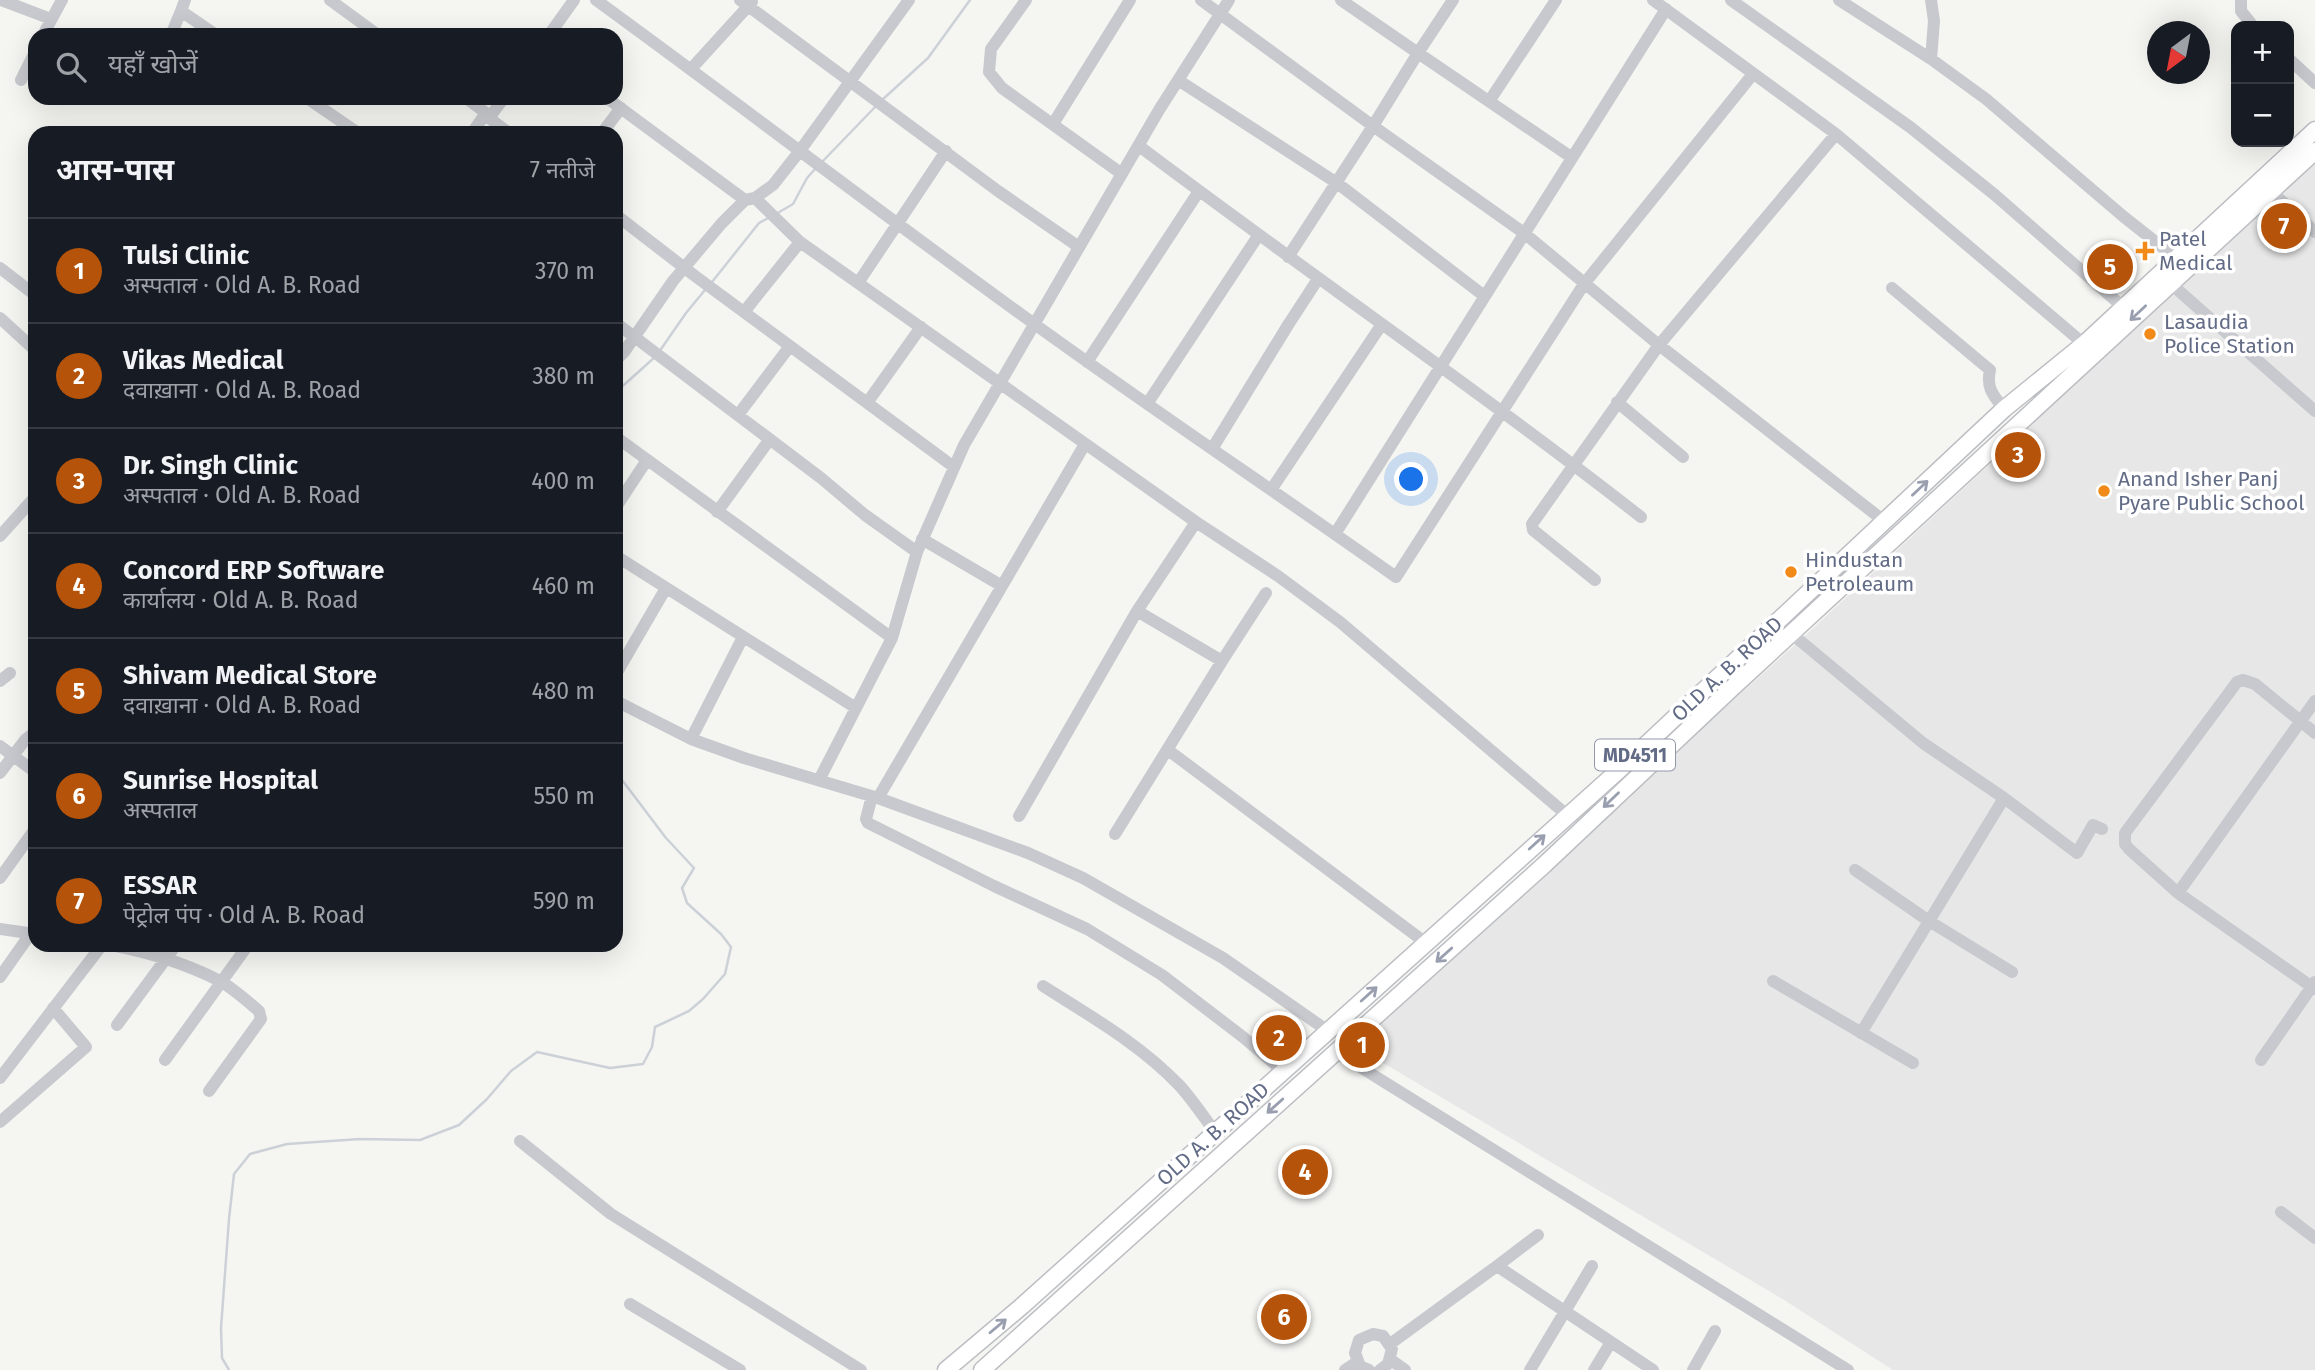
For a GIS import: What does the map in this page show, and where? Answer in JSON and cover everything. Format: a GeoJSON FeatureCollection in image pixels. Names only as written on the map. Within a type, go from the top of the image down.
{"type":"FeatureCollection","features":[{"type":"Feature","properties":{"kind":"main road","name":"OLD A. B. ROAD"},"geometry":{"type":"LineString","coordinates":[[946,1370],[1022,1306],[1619,771],[2004,410],[2084,344],[2315,130]]}},
{"type":"Feature","properties":{"kind":"main road","name":"OLD A. B. ROAD"},"geometry":{"type":"LineString","coordinates":[[986,1369],[1544,865],[2315,151]]}},
{"type":"Feature","properties":{"kind":"main road"},"geometry":{"type":"LineString","coordinates":[[1022,1306],[1035,1324]]}},
{"type":"Feature","properties":{"kind":"street"},"geometry":{"type":"LineString","coordinates":[[1,0],[51,19]]}},
{"type":"Feature","properties":{"kind":"street"},"geometry":{"type":"LineString","coordinates":[[46,28],[62,0]]}},
{"type":"Feature","properties":{"kind":"street"},"geometry":{"type":"LineString","coordinates":[[330,0],[368,28]]}},
{"type":"Feature","properties":{"kind":"street"},"geometry":{"type":"LineString","coordinates":[[554,28],[574,0]]}},
{"type":"Feature","properties":{"kind":"street"},"geometry":{"type":"LineString","coordinates":[[596,0],[1034,324],[1396,577],[1584,284],[1752,74]]}},
{"type":"Feature","properties":{"kind":"street"},"geometry":{"type":"LineString","coordinates":[[1026,0],[991,49],[989,72],[1002,88],[1122,174]]}},
{"type":"Feature","properties":{"kind":"street"},"geometry":{"type":"LineString","coordinates":[[1053,124],[1130,0]]}},
{"type":"Feature","properties":{"kind":"street"},"geometry":{"type":"LineString","coordinates":[[1201,0],[1240,26],[1373,127],[1524,233],[1659,345],[1884,521]]}},
{"type":"Feature","properties":{"kind":"street"},"geometry":{"type":"LineString","coordinates":[[819,780],[892,638],[917,552],[964,445],[1122,174],[1229,0]]}},
{"type":"Feature","properties":{"kind":"street"},"geometry":{"type":"LineString","coordinates":[[1340,0],[1571,157]]}},
{"type":"Feature","properties":{"kind":"street"},"geometry":{"type":"LineString","coordinates":[[1288,257],[1453,0]]}},
{"type":"Feature","properties":{"kind":"street"},"geometry":{"type":"LineString","coordinates":[[1490,100],[1556,0]]}},
{"type":"Feature","properties":{"kind":"street"},"geometry":{"type":"LineString","coordinates":[[1653,0],[1836,134],[2084,344]]}},
{"type":"Feature","properties":{"kind":"street"},"geometry":{"type":"LineString","coordinates":[[1731,0],[1910,127],[1995,195],[2123,307]]}},
{"type":"Feature","properties":{"kind":"street"},"geometry":{"type":"LineString","coordinates":[[1839,0],[1931,59],[1986,99],[2123,217],[2176,258]]}},
{"type":"Feature","properties":{"kind":"street"},"geometry":{"type":"LineString","coordinates":[[1931,0],[1934,21],[1931,59]]}},
{"type":"Feature","properties":{"kind":"street"},"geometry":{"type":"LineString","coordinates":[[2241,0],[2241,11],[2249,21]]}},
{"type":"Feature","properties":{"kind":"street"},"geometry":{"type":"LineString","coordinates":[[691,69],[747,2],[867,94],[1079,247]]}},
{"type":"Feature","properties":{"kind":"street"},"geometry":{"type":"LineString","coordinates":[[623,352],[684,267],[721,224],[750,199],[773,185],[805,156],[903,2]]}},
{"type":"Feature","properties":{"kind":"street"},"geometry":{"type":"LineString","coordinates":[[174,28],[183,5],[208,28]]}},
{"type":"Feature","properties":{"kind":"street"},"geometry":{"type":"LineString","coordinates":[[1335,534],[1483,295],[1666,9]]}},
{"type":"Feature","properties":{"kind":"street"},"geometry":{"type":"LineString","coordinates":[[2294,64],[2315,83]]}},
{"type":"Feature","properties":{"kind":"street"},"geometry":{"type":"LineString","coordinates":[[21,80],[28,66]]}},
{"type":"Feature","properties":{"kind":"street"},"geometry":{"type":"LineString","coordinates":[[1178,80],[1336,183],[1483,295]]}},
{"type":"Feature","properties":{"kind":"street"},"geometry":{"type":"LineString","coordinates":[[317,105],[348,126]]}},
{"type":"Feature","properties":{"kind":"street"},"geometry":{"type":"LineString","coordinates":[[475,105],[486,113],[477,126]]}},
{"type":"Feature","properties":{"kind":"street"},"geometry":{"type":"LineString","coordinates":[[499,105],[489,118],[500,126]]}},
{"type":"Feature","properties":{"kind":"street"},"geometry":{"type":"LineString","coordinates":[[617,105],[772,214],[800,242],[1000,385],[1278,576],[1340,622],[1567,815]]}},
{"type":"Feature","properties":{"kind":"street"},"geometry":{"type":"LineString","coordinates":[[607,126],[621,108]]}},
{"type":"Feature","properties":{"kind":"street"},"geometry":{"type":"LineString","coordinates":[[1595,580],[1533,530],[1532,524],[1659,345],[1836,134]]}},
{"type":"Feature","properties":{"kind":"street"},"geometry":{"type":"LineString","coordinates":[[1139,146],[1258,236],[1441,366],[1641,517]]}},
{"type":"Feature","properties":{"kind":"street"},"geometry":{"type":"LineString","coordinates":[[858,283],[946,151]]}},
{"type":"Feature","properties":{"kind":"street"},"geometry":{"type":"LineString","coordinates":[[1087,362],[1199,191]]}},
{"type":"Feature","properties":{"kind":"street"},"geometry":{"type":"LineString","coordinates":[[2271,191],[2315,232]]}},
{"type":"Feature","properties":{"kind":"street"},"geometry":{"type":"LineString","coordinates":[[623,220],[954,467]]}},
{"type":"Feature","properties":{"kind":"street"},"geometry":{"type":"LineString","coordinates":[[1147,404],[1258,236]]}},
{"type":"Feature","properties":{"kind":"street"},"geometry":{"type":"LineString","coordinates":[[744,312],[800,242]]}},
{"type":"Feature","properties":{"kind":"street"},"geometry":{"type":"LineString","coordinates":[[0,268],[28,290]]}},
{"type":"Feature","properties":{"kind":"street"},"geometry":{"type":"LineString","coordinates":[[1212,449],[1318,279]]}},
{"type":"Feature","properties":{"kind":"street"},"geometry":{"type":"LineString","coordinates":[[2170,283],[2315,411]]}},
{"type":"Feature","properties":{"kind":"street"},"geometry":{"type":"LineString","coordinates":[[1892,288],[1990,370],[1989,391],[2004,410]]}},
{"type":"Feature","properties":{"kind":"street"},"geometry":{"type":"LineString","coordinates":[[0,318],[28,343]]}},
{"type":"Feature","properties":{"kind":"street"},"geometry":{"type":"LineString","coordinates":[[1270,489],[1382,324]]}},
{"type":"Feature","properties":{"kind":"street"},"geometry":{"type":"LineString","coordinates":[[867,403],[921,327]]}},
{"type":"Feature","properties":{"kind":"street"},"geometry":{"type":"LineString","coordinates":[[623,328],[917,552]]}},
{"type":"Feature","properties":{"kind":"street"},"geometry":{"type":"LineString","coordinates":[[738,415],[790,346]]}},
{"type":"Feature","properties":{"kind":"street"},"geometry":{"type":"LineString","coordinates":[[1617,402],[1683,457]]}},
{"type":"Feature","properties":{"kind":"street"},"geometry":{"type":"LineString","coordinates":[[717,512],[770,439]]}},
{"type":"Feature","properties":{"kind":"street"},"geometry":{"type":"LineString","coordinates":[[623,442],[892,638]]}},
{"type":"Feature","properties":{"kind":"street"},"geometry":{"type":"LineString","coordinates":[[1085,444],[875,797],[866,819],[868,823],[1004,891],[1087,929],[1161,975],[1283,1071]]}},
{"type":"Feature","properties":{"kind":"street"},"geometry":{"type":"LineString","coordinates":[[623,496],[647,460]]}},
{"type":"Feature","properties":{"kind":"street"},"geometry":{"type":"LineString","coordinates":[[0,536],[28,505]]}},
{"type":"Feature","properties":{"kind":"street"},"geometry":{"type":"LineString","coordinates":[[1019,816],[1137,611],[1196,522]]}},
{"type":"Feature","properties":{"kind":"street"},"geometry":{"type":"LineString","coordinates":[[922,539],[1002,586]]}},
{"type":"Feature","properties":{"kind":"street"},"geometry":{"type":"LineString","coordinates":[[623,560],[856,708]]}},
{"type":"Feature","properties":{"kind":"street"},"geometry":{"type":"LineString","coordinates":[[623,662],[666,588]]}},
{"type":"Feature","properties":{"kind":"street"},"geometry":{"type":"LineString","coordinates":[[1115,834],[1266,593]]}},
{"type":"Feature","properties":{"kind":"street"},"geometry":{"type":"LineString","coordinates":[[1137,611],[1222,661]]}},
{"type":"Feature","properties":{"kind":"street"},"geometry":{"type":"LineString","coordinates":[[1792,634],[1923,743],[2004,798],[2077,853],[2093,825],[2102,830]]}},
{"type":"Feature","properties":{"kind":"street"},"geometry":{"type":"LineString","coordinates":[[691,739],[743,637]]}},
{"type":"Feature","properties":{"kind":"street"},"geometry":{"type":"LineString","coordinates":[[2261,1060],[2314,986],[2178,893],[2129,849],[2125,844],[2125,833],[2237,682],[2243,680],[2255,684],[2315,733]]}},
{"type":"Feature","properties":{"kind":"street"},"geometry":{"type":"LineString","coordinates":[[2178,893],[2315,701]]}},
{"type":"Feature","properties":{"kind":"street"},"geometry":{"type":"LineString","coordinates":[[623,705],[691,739],[744,758],[875,797],[1028,853],[1083,877],[1223,958],[1328,1031]]}},
{"type":"Feature","properties":{"kind":"street"},"geometry":{"type":"LineString","coordinates":[[0,773],[28,740]]}},
{"type":"Feature","properties":{"kind":"street"},"geometry":{"type":"LineString","coordinates":[[0,746],[28,767]]}},
{"type":"Feature","properties":{"kind":"street"},"geometry":{"type":"LineString","coordinates":[[1168,750],[1426,943]]}},
{"type":"Feature","properties":{"kind":"street"},"geometry":{"type":"LineString","coordinates":[[1861,1033],[2004,798]]}},
{"type":"Feature","properties":{"kind":"street"},"geometry":{"type":"LineString","coordinates":[[0,878],[28,839]]}},
{"type":"Feature","properties":{"kind":"street"},"geometry":{"type":"LineString","coordinates":[[1855,870],[1929,921],[2012,972]]}},
{"type":"Feature","properties":{"kind":"street"},"geometry":{"type":"LineString","coordinates":[[0,929],[28,932]]}},
{"type":"Feature","properties":{"kind":"street"},"geometry":{"type":"LineString","coordinates":[[0,977],[28,940]]}},
{"type":"Feature","properties":{"kind":"street"},"geometry":{"type":"LineString","coordinates":[[0,1078],[97,952]]}},
{"type":"Feature","properties":{"kind":"street"},"geometry":{"type":"LineString","coordinates":[[145,952],[222,982],[259,1011],[261,1017],[209,1091]]}},
{"type":"Feature","properties":{"kind":"street"},"geometry":{"type":"LineString","coordinates":[[117,1025],[170,952]]}},
{"type":"Feature","properties":{"kind":"street"},"geometry":{"type":"LineString","coordinates":[[165,1060],[243,952]]}},
{"type":"Feature","properties":{"kind":"street"},"geometry":{"type":"LineString","coordinates":[[1773,981],[1913,1063]]}},
{"type":"Feature","properties":{"kind":"street"},"geometry":{"type":"LineString","coordinates":[[1043,986],[1145,1054],[1180,1085],[1215,1132]]}},
{"type":"Feature","properties":{"kind":"street"},"geometry":{"type":"LineString","coordinates":[[0,1122],[86,1047],[53,1008]]}},
{"type":"Feature","properties":{"kind":"street"},"geometry":{"type":"LineString","coordinates":[[1336,1052],[1848,1370]]}},
{"type":"Feature","properties":{"kind":"street"},"geometry":{"type":"LineString","coordinates":[[520,1141],[611,1214],[861,1370]]}},
{"type":"Feature","properties":{"kind":"street"},"geometry":{"type":"LineString","coordinates":[[2281,1212],[2315,1238]]}},
{"type":"Feature","properties":{"kind":"street"},"geometry":{"type":"LineString","coordinates":[[1390,1344],[1538,1235]]}},
{"type":"Feature","properties":{"kind":"street"},"geometry":{"type":"LineString","coordinates":[[1497,1266],[1653,1370]]}},
{"type":"Feature","properties":{"kind":"street"},"geometry":{"type":"LineString","coordinates":[[1530,1370],[1592,1266]]}},
{"type":"Feature","properties":{"kind":"street"},"geometry":{"type":"LineString","coordinates":[[630,1304],[740,1370]]}},
{"type":"Feature","properties":{"kind":"street"},"geometry":{"type":"LineString","coordinates":[[1693,1370],[1716,1331]]}},
{"type":"Feature","properties":{"kind":"street"},"geometry":{"type":"LineString","coordinates":[[1369,1370],[1357,1362],[1354,1353],[1363,1337],[1378,1334],[1390,1344],[1391,1360]]}},
{"type":"Feature","properties":{"kind":"street"},"geometry":{"type":"LineString","coordinates":[[1594,1370],[1611,1342]]}},
{"type":"Feature","properties":{"kind":"street"},"geometry":{"type":"LineString","coordinates":[[1380,1370],[1391,1360]]}},
{"type":"Feature","properties":{"kind":"street"},"geometry":{"type":"LineString","coordinates":[[1391,1360],[1405,1370]]}},
{"type":"Feature","properties":{"kind":"street"},"geometry":{"type":"LineString","coordinates":[[1345,1370],[1357,1362]]}},
{"type":"Feature","properties":{"kind":"shaded area"},"geometry":{"type":"Polygon","coordinates":[[[2315,162],[2315,1370],[1893,1370],[1781,1298],[1351,1044],[1808,633],[2315,162]]]}},
{"type":"Feature","properties":{"kind":"waterway"},"geometry":{"type":"LineString","coordinates":[[882,100],[928,58],[970,0]]}},
{"type":"Feature","properties":{"kind":"waterway"},"geometry":{"type":"LineString","coordinates":[[821,163],[877,105]]}},
{"type":"Feature","properties":{"kind":"waterway"},"geometry":{"type":"LineString","coordinates":[[776,214],[793,204],[807,178],[816,168]]}},
{"type":"Feature","properties":{"kind":"waterway"},"geometry":{"type":"LineString","coordinates":[[712,282],[759,223],[770,217]]}},
{"type":"Feature","properties":{"kind":"waterway"},"geometry":{"type":"LineString","coordinates":[[659,352],[705,290]]}},
{"type":"Feature","properties":{"kind":"waterway"},"geometry":{"type":"LineString","coordinates":[[623,386],[655,357]]}},
{"type":"Feature","properties":{"kind":"waterway"},"geometry":{"type":"LineString","coordinates":[[229,1370],[222,1358],[221,1328],[229,1219],[234,1174],[250,1154],[287,1144],[360,1139],[420,1140],[459,1125],[487,1099],[511,1071],[537,1052],[610,1068],[643,1064],[652,1047],[655,1027],[689,1011],[725,974],[731,947],[721,934],[687,903],[682,888],[694,868],[666,838],[623,781]]}},
{"type":"Feature","properties":{"kind":"place","name":"ESSAR"},"geometry":{"type":"Point","coordinates":[2284,226]}},
{"type":"Feature","properties":{"kind":"place","name":"Patel Medical"},"geometry":{"type":"Point","coordinates":[2145,251]}},
{"type":"Feature","properties":{"kind":"place","name":"Shivam Medical Store"},"geometry":{"type":"Point","coordinates":[2110,267]}},
{"type":"Feature","properties":{"kind":"place","name":"Lasaudia Police Station"},"geometry":{"type":"Point","coordinates":[2150,334]}},
{"type":"Feature","properties":{"kind":"place","name":"Dr. Singh Clinic"},"geometry":{"type":"Point","coordinates":[2018,455]}},
{"type":"Feature","properties":{"kind":"place","name":"Anand Isher Panj Pyare Public School"},"geometry":{"type":"Point","coordinates":[2104,491]}},
{"type":"Feature","properties":{"kind":"place","name":"Hindustan Petroleaum"},"geometry":{"type":"Point","coordinates":[1791,572]}},
{"type":"Feature","properties":{"kind":"place","name":"Vikas Medical"},"geometry":{"type":"Point","coordinates":[1279,1038]}},
{"type":"Feature","properties":{"kind":"place","name":"Tulsi Clinic"},"geometry":{"type":"Point","coordinates":[1362,1045]}},
{"type":"Feature","properties":{"kind":"place","name":"Concord ERP Software"},"geometry":{"type":"Point","coordinates":[1305,1172]}},
{"type":"Feature","properties":{"kind":"place","name":"Sunrise Hospital"},"geometry":{"type":"Point","coordinates":[1284,1317]}}]}
